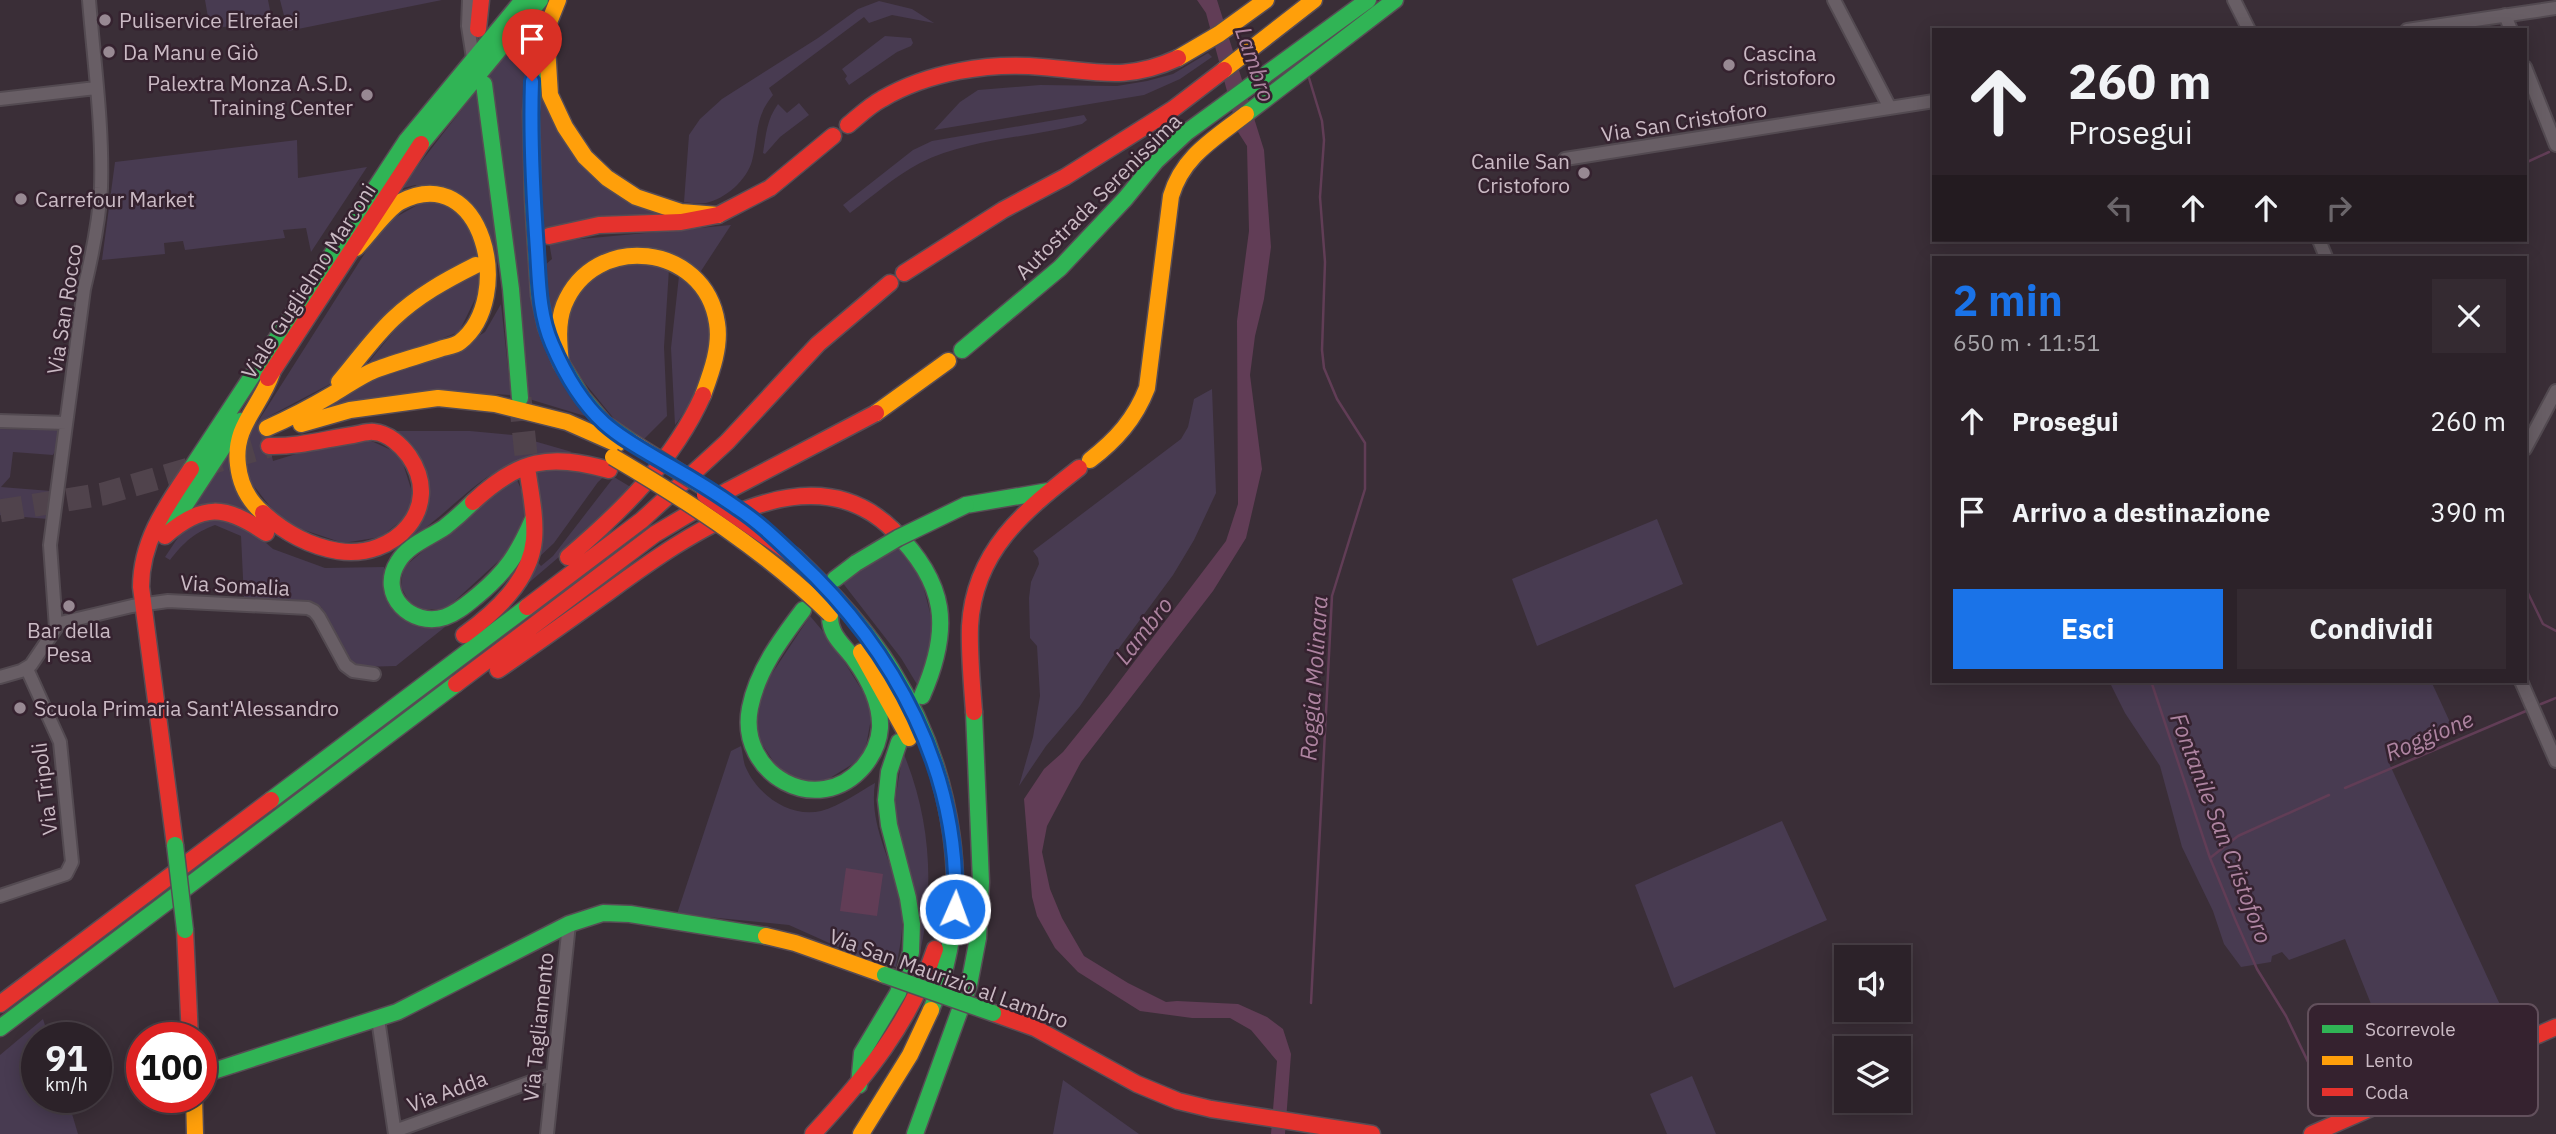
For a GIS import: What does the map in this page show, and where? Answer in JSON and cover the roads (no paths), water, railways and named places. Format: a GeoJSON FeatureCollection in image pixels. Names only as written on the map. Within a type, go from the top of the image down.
{"type":"FeatureCollection","features":[{"type":"Feature","properties":{"kind":"main road"},"geometry":{"type":"LineString","coordinates":[[478,29],[481,0]]}},
{"type":"Feature","properties":{"kind":"main road","name":"Viale Guglielmo Marconi"},"geometry":{"type":"LineString","coordinates":[[189,1022],[186,930],[141,587],[141,566],[154,528],[407,140],[523,0]]}},
{"type":"Feature","properties":{"kind":"main road","name":"Viale Guglielmo Marconi"},"geometry":{"type":"LineString","coordinates":[[144,604],[156,558],[165,536],[425,139],[540,0]]}},
{"type":"Feature","properties":{"kind":"main road"},"geometry":{"type":"LineString","coordinates":[[558,0],[536,54],[532,81],[533,199],[539,295],[546,327],[561,363],[582,397],[604,423],[620,454],[667,501],[691,503],[800,583],[873,671],[904,725],[924,782],[940,856],[942,902],[929,971],[884,1052],[859,1085],[813,1134]]}},
{"type":"Feature","properties":{"kind":"main road","name":"Autostrada Serenissima"},"geometry":{"type":"LineString","coordinates":[[904,273],[1173,109],[1314,0]]}},
{"type":"Feature","properties":{"kind":"main road","name":"Autostrada Serenissima"},"geometry":{"type":"LineString","coordinates":[[962,350],[1060,268],[1125,199],[1156,160],[1187,132],[1368,0]]}},
{"type":"Feature","properties":{"kind":"main road"},"geometry":{"type":"LineString","coordinates":[[915,1134],[969,985],[978,938],[981,882],[971,665],[972,601],[979,577],[998,543],[1022,513],[1123,434],[1141,406],[1147,388],[1171,196],[1185,165],[1200,149],[1395,0]]}},
{"type":"Feature","properties":{"kind":"main road"},"geometry":{"type":"LineString","coordinates":[[848,125],[880,99],[913,83],[939,75],[1031,66],[1105,76],[1134,73],[1160,66],[1188,53],[1260,5]]}},
{"type":"Feature","properties":{"kind":"main road"},"geometry":{"type":"LineString","coordinates":[[546,30],[550,95],[565,127],[585,157],[607,178],[636,197],[681,212],[718,215]]}},
{"type":"Feature","properties":{"kind":"main road"},"geometry":{"type":"LineString","coordinates":[[484,84],[508,271],[520,398]]}},
{"type":"Feature","properties":{"kind":"main road"},"geometry":{"type":"LineString","coordinates":[[549,236],[599,225],[681,222],[718,215],[771,188],[833,136]]}},
{"type":"Feature","properties":{"kind":"main road"},"geometry":{"type":"LineString","coordinates":[[356,248],[373,232],[389,210],[409,198],[436,194],[463,205],[482,233],[489,272],[489,294],[485,306],[467,337]]}},
{"type":"Feature","properties":{"kind":"main road"},"geometry":{"type":"LineString","coordinates":[[445,648],[581,547],[613,519],[655,473],[677,442],[711,374],[718,346],[719,326],[715,307],[704,287],[682,267],[659,256],[637,254],[614,258],[593,269],[576,283],[564,304],[558,329],[561,363]]}},
{"type":"Feature","properties":{"kind":"main road"},"geometry":{"type":"LineString","coordinates":[[320,402],[380,331],[405,307],[448,278],[476,265]]}},
{"type":"Feature","properties":{"kind":"main road"},"geometry":{"type":"LineString","coordinates":[[268,436],[351,382],[373,371],[451,347],[467,337],[492,310],[501,294],[508,271]]}},
{"type":"Feature","properties":{"kind":"main road"},"geometry":{"type":"LineString","coordinates":[[0,1004],[642,520],[727,442],[818,344],[890,284]]}},
{"type":"Feature","properties":{"kind":"main road"},"geometry":{"type":"LineString","coordinates":[[0,1028],[655,534],[729,490],[870,417],[948,361]]}},
{"type":"Feature","properties":{"kind":"main road"},"geometry":{"type":"LineString","coordinates":[[268,436],[290,447],[374,432],[393,440],[411,456],[420,478],[422,499],[411,524],[397,537],[377,548],[340,551],[298,539],[282,530],[255,507],[244,492],[238,476],[236,449],[241,432],[267,390],[272,373]]}},
{"type":"Feature","properties":{"kind":"main road"},"geometry":{"type":"LineString","coordinates":[[268,436],[350,410],[438,398],[495,404],[567,422],[620,454],[746,521],[794,556],[821,581],[869,638],[908,698],[939,780],[954,848],[955,909],[944,972],[933,1005],[910,1053],[861,1134]]}},
{"type":"Feature","properties":{"kind":"main road"},"geometry":{"type":"LineString","coordinates":[[533,519],[521,548],[507,568],[452,614],[436,620],[422,619],[409,614],[399,605],[392,590],[392,575],[400,559],[449,523],[470,502],[510,471],[536,462],[557,459],[580,461],[620,454]]}},
{"type":"Feature","properties":{"kind":"main road"},"geometry":{"type":"LineString","coordinates":[[479,624],[512,589],[524,570],[534,542],[528,474]]}},
{"type":"Feature","properties":{"kind":"main road"},"geometry":{"type":"LineString","coordinates":[[835,579],[898,538],[966,505],[1050,490]]}},
{"type":"Feature","properties":{"kind":"main road"},"geometry":{"type":"LineString","coordinates":[[316,788],[517,657],[681,542],[747,506],[782,497],[821,495],[861,505],[880,515],[894,527],[918,555],[927,570],[936,597],[940,633],[939,652],[922,696]]}},
{"type":"Feature","properties":{"kind":"main road"},"geometry":{"type":"LineString","coordinates":[[165,536],[187,516],[200,511],[226,510],[296,552],[319,560],[341,563],[368,562],[385,558],[403,548],[441,519],[470,502]]}},
{"type":"Feature","properties":{"kind":"main road"},"geometry":{"type":"LineString","coordinates":[[803,610],[772,656],[751,704],[748,724],[750,741],[768,771],[799,788],[826,789],[852,777],[866,765],[876,749],[880,729],[873,696],[865,676],[831,622]]}},
{"type":"Feature","properties":{"kind":"main road"},"geometry":{"type":"LineString","coordinates":[[311,767],[427,662]]}},
{"type":"Feature","properties":{"kind":"main road"},"geometry":{"type":"LineString","coordinates":[[859,1085],[863,1051],[898,995],[911,951],[910,908],[890,840],[886,811],[887,780],[899,742]]}},
{"type":"Feature","properties":{"kind":"main road","name":"Via San Maurizio al Lambro"},"geometry":{"type":"LineString","coordinates":[[244,1060],[412,1006],[569,923],[594,915],[615,913],[763,935],[795,943],[1054,1037],[1157,1094],[1211,1109],[1289,1122],[1317,1130],[1372,1134]]}},
{"type":"Feature","properties":{"kind":"main road"},"geometry":{"type":"LineString","coordinates":[[2538,1035],[2556,1027]]}},
{"type":"Feature","properties":{"kind":"main road"},"geometry":{"type":"LineString","coordinates":[[217,1060],[244,1060]]}},
{"type":"Feature","properties":{"kind":"main road"},"geometry":{"type":"LineString","coordinates":[[217,1069],[244,1060]]}},
{"type":"Feature","properties":{"kind":"main road"},"geometry":{"type":"LineString","coordinates":[[194,1113],[195,1134]]}},
{"type":"Feature","properties":{"kind":"main road"},"geometry":{"type":"LineString","coordinates":[[2312,1134],[2353,1116]]}},
{"type":"Feature","properties":{"kind":"street","name":"Via San Rocco"},"geometry":{"type":"LineString","coordinates":[[56,624],[50,545],[84,289],[100,191],[89,0]]}},
{"type":"Feature","properties":{"kind":"street"},"geometry":{"type":"LineString","coordinates":[[469,0],[468,26],[473,58]]}},
{"type":"Feature","properties":{"kind":"street"},"geometry":{"type":"LineString","coordinates":[[1834,0],[1890,108]]}},
{"type":"Feature","properties":{"kind":"street"},"geometry":{"type":"LineString","coordinates":[[2234,0],[2245,27]]}},
{"type":"Feature","properties":{"kind":"street"},"geometry":{"type":"LineString","coordinates":[[2420,28],[2556,8]]}},
{"type":"Feature","properties":{"kind":"street"},"geometry":{"type":"LineString","coordinates":[[2505,15],[2510,28]]}},
{"type":"Feature","properties":{"kind":"street"},"geometry":{"type":"LineString","coordinates":[[2527,72],[2556,145]]}},
{"type":"Feature","properties":{"kind":"street"},"geometry":{"type":"LineString","coordinates":[[0,99],[96,88]]}},
{"type":"Feature","properties":{"kind":"street","name":"Via San Cristoforo"},"geometry":{"type":"LineString","coordinates":[[1566,159],[1932,101]]}},
{"type":"Feature","properties":{"kind":"street"},"geometry":{"type":"LineString","coordinates":[[2527,442],[2532,424],[2556,391]]}},
{"type":"Feature","properties":{"kind":"street"},"geometry":{"type":"LineString","coordinates":[[0,421],[66,423]]}},
{"type":"Feature","properties":{"kind":"street","name":"Via Somalia"},"geometry":{"type":"LineString","coordinates":[[144,604],[168,601],[307,608],[319,617],[345,665],[353,671],[374,674]]}},
{"type":"Feature","properties":{"kind":"street"},"geometry":{"type":"LineString","coordinates":[[0,677],[27,669],[55,632],[56,624],[144,604]]}},
{"type":"Feature","properties":{"kind":"street","name":"Via Tripoli"},"geometry":{"type":"LineString","coordinates":[[0,896],[62,876],[70,869],[72,862],[60,742],[27,669]]}},
{"type":"Feature","properties":{"kind":"street"},"geometry":{"type":"LineString","coordinates":[[2522,683],[2556,761]]}},
{"type":"Feature","properties":{"kind":"street","name":"Via Tagliamento"},"geometry":{"type":"LineString","coordinates":[[547,1134],[569,923]]}},
{"type":"Feature","properties":{"kind":"street"},"geometry":{"type":"LineString","coordinates":[[378,1019],[395,1132]]}},
{"type":"Feature","properties":{"kind":"street","name":"Via Adda"},"geometry":{"type":"LineString","coordinates":[[395,1132],[553,1074]]}},
{"type":"Feature","properties":{"kind":"waterway","name":"Roggia Molinara"},"geometry":{"type":"LineString","coordinates":[[1309,78],[1322,121],[1324,140],[1320,197],[1325,262],[1322,350],[1324,368],[1337,399],[1365,443],[1365,489],[1332,596],[1311,1003]]}},
{"type":"Feature","properties":{"kind":"waterway","name":"Fontanile San Cristoforo"},"geometry":{"type":"LineString","coordinates":[[2527,162],[2549,152]]}},
{"type":"Feature","properties":{"kind":"waterway"},"geometry":{"type":"LineString","coordinates":[[2527,591],[2543,624],[2556,631]]}},
{"type":"Feature","properties":{"kind":"waterway","name":"Fontanile San Cristoforo"},"geometry":{"type":"LineString","coordinates":[[2152,683],[2210,858],[2235,919],[2257,969],[2286,1016],[2308,1062]]}},
{"type":"Feature","properties":{"kind":"waterway","name":"Roggione"},"geometry":{"type":"LineString","coordinates":[[2541,704],[2556,698]]}},
{"type":"Feature","properties":{"kind":"waterway","name":"Roggione"},"geometry":{"type":"LineString","coordinates":[[2345,788],[2526,711]]}},
{"type":"Feature","properties":{"kind":"waterway","name":"Roggione"},"geometry":{"type":"LineString","coordinates":[[2210,858],[2238,836],[2329,795]]}},
{"type":"Feature","properties":{"kind":"tunnel"},"geometry":{"type":"LineString","coordinates":[[520,398],[528,474]]}},
{"type":"Feature","properties":{"kind":"tunnel"},"geometry":{"type":"LineString","coordinates":[[0,511],[103,494],[269,446]]}},
{"type":"Feature","properties":{"kind":"place","name":"Puliservice Elrefaei"},"geometry":{"type":"Point","coordinates":[105,20]}},
{"type":"Feature","properties":{"kind":"place","name":"Da Manu e Giò"},"geometry":{"type":"Point","coordinates":[109,52]}},
{"type":"Feature","properties":{"kind":"place","name":"Cascina Cristoforo"},"geometry":{"type":"Point","coordinates":[1729,65]}},
{"type":"Feature","properties":{"kind":"place","name":"Palextra Monza A.S.D. Training Center"},"geometry":{"type":"Point","coordinates":[367,95]}},
{"type":"Feature","properties":{"kind":"place","name":"Canile San Cristoforo"},"geometry":{"type":"Point","coordinates":[1584,173]}},
{"type":"Feature","properties":{"kind":"place","name":"Carrefour Market"},"geometry":{"type":"Point","coordinates":[21,199]}},
{"type":"Feature","properties":{"kind":"place","name":"Bar della Pesa"},"geometry":{"type":"Point","coordinates":[69,606]}},
{"type":"Feature","properties":{"kind":"place","name":"Scuola Primaria Sant'Alessandro"},"geometry":{"type":"Point","coordinates":[20,708]}},
{"type":"Feature","properties":{"kind":"water label","name":"Lambro"},"geometry":{"type":"Point","coordinates":[1256,64]}},
{"type":"Feature","properties":{"kind":"water label","name":"Lambro"},"geometry":{"type":"Point","coordinates":[1143,630]}}]}
